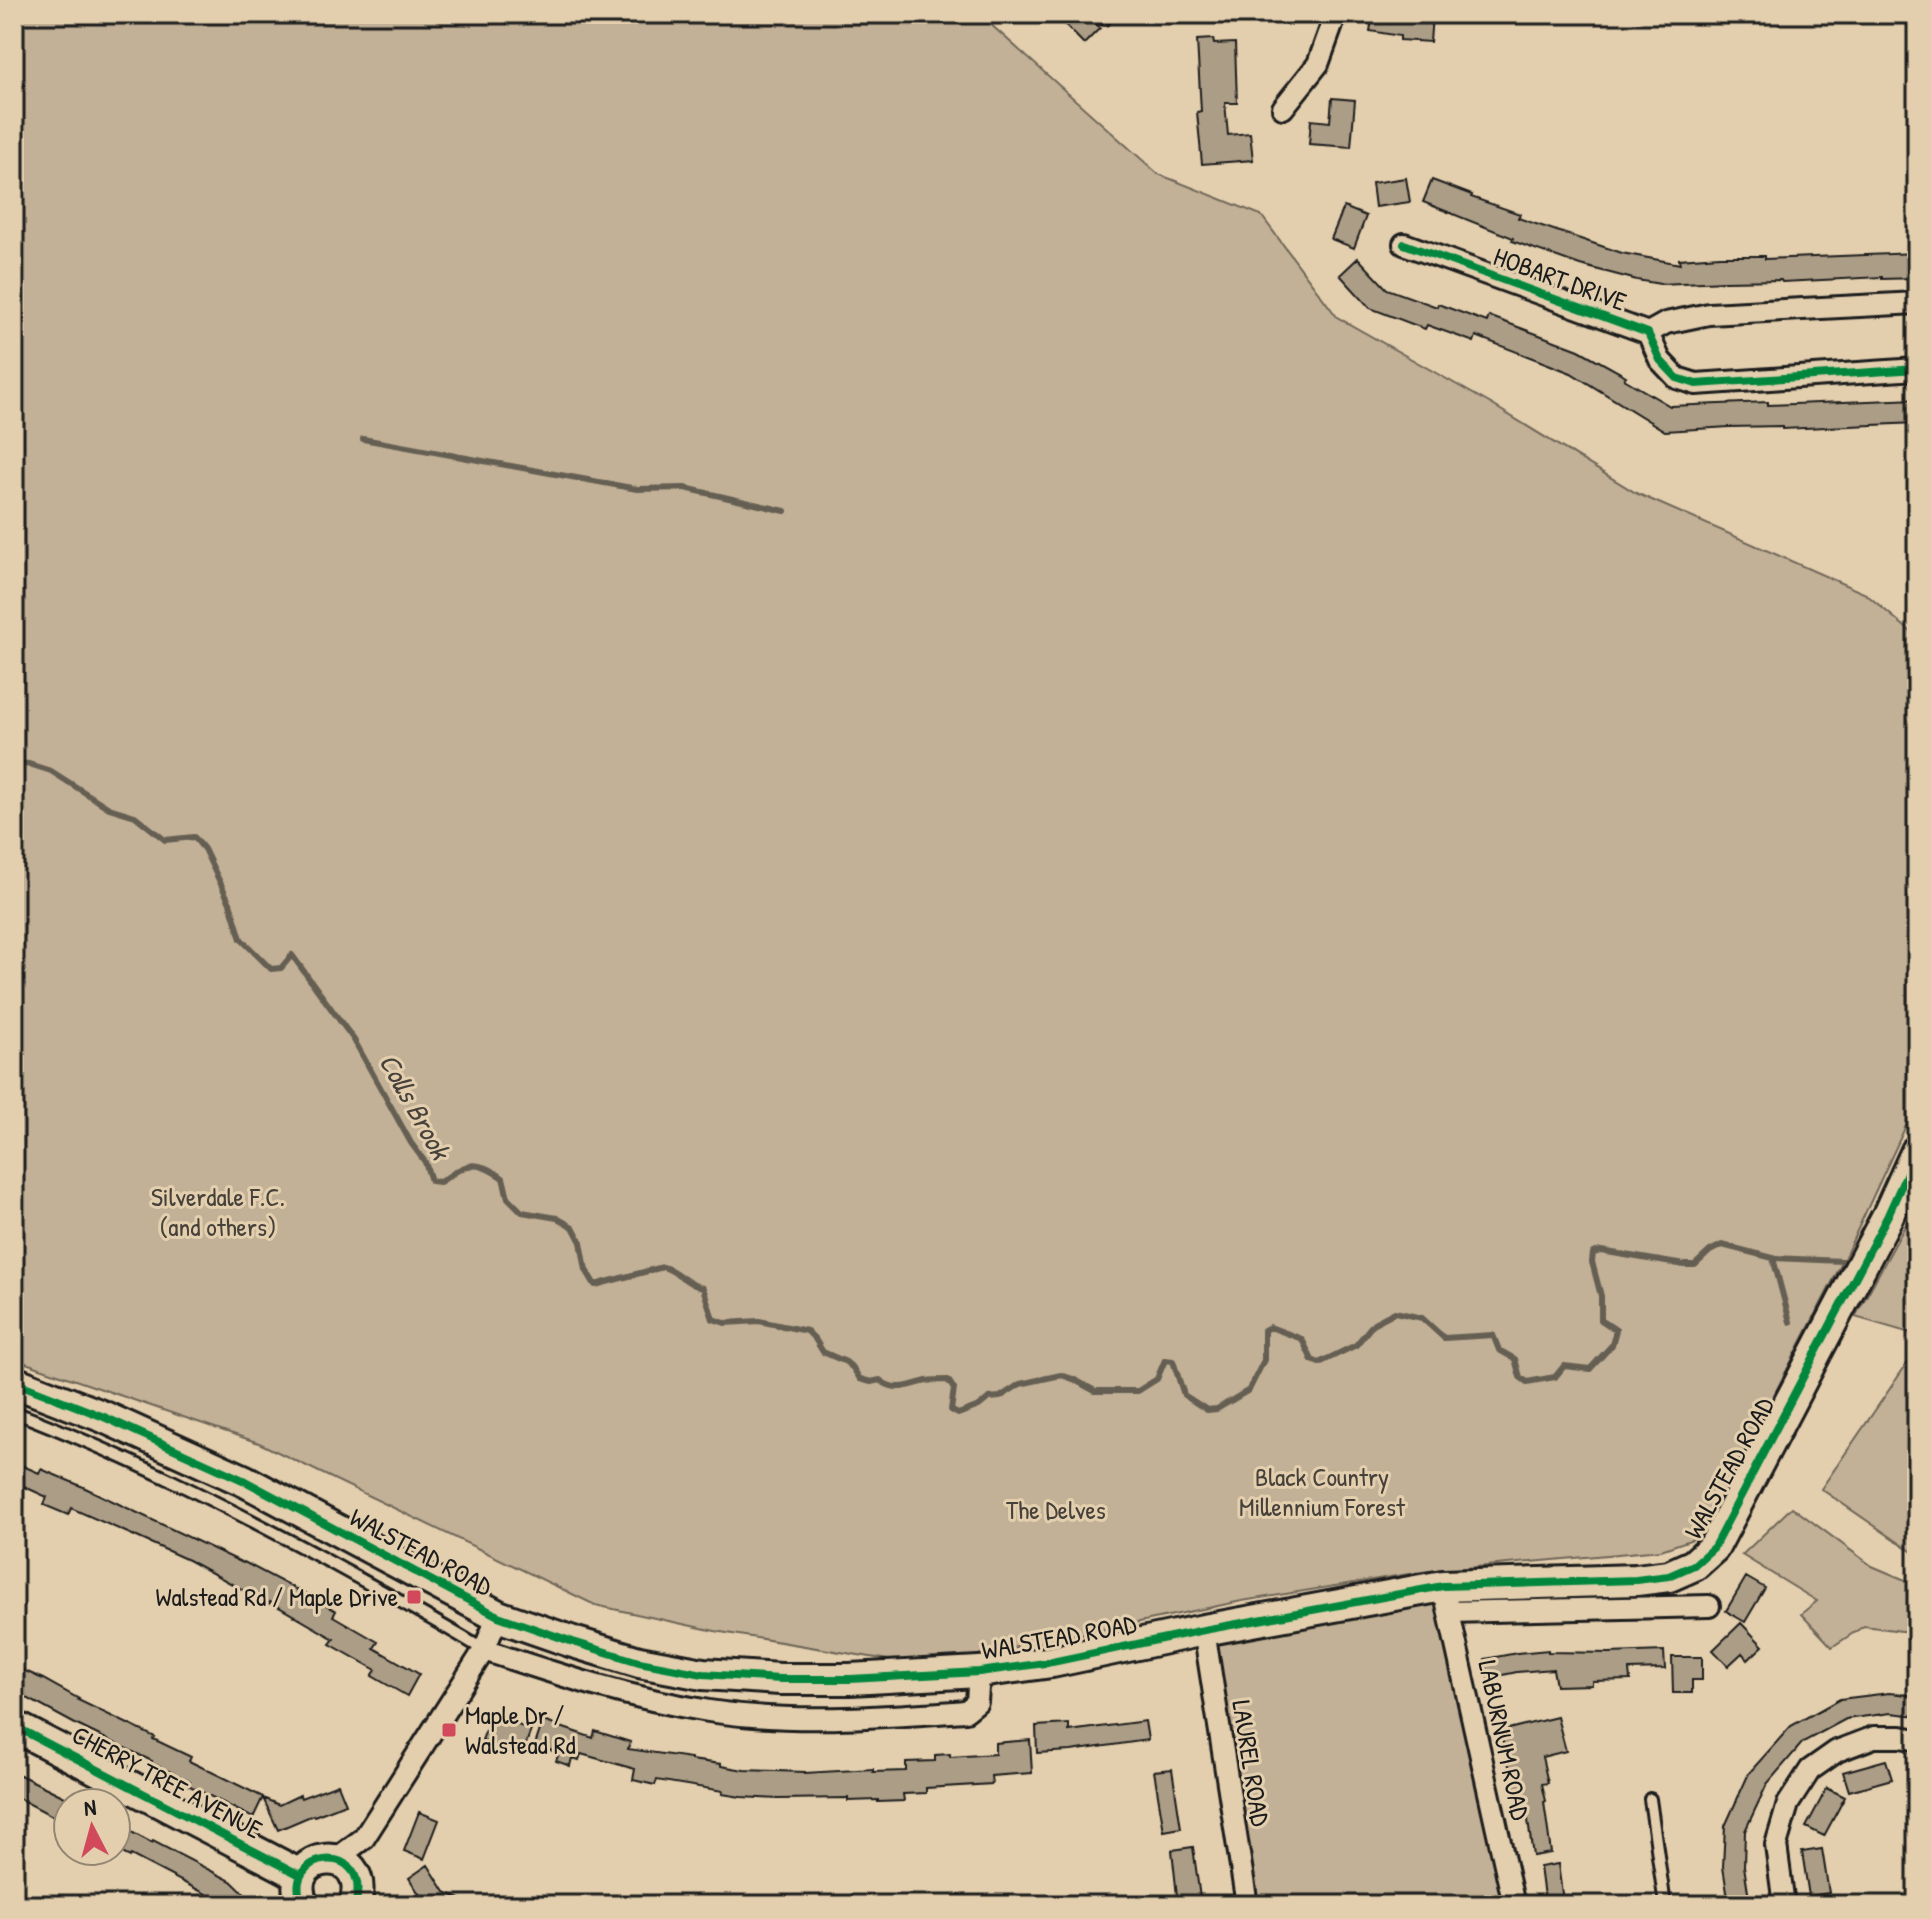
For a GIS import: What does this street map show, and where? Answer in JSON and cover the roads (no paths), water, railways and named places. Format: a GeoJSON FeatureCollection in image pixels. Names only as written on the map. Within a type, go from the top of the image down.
{"type":"FeatureCollection","features":[{"type":"Feature","properties":{"kind":"street"},"geometry":{"type":"LineString","coordinates":[[1283,108],[1318,64],[1336,14]]}},
{"type":"Feature","properties":{"kind":"street","name":"HOBART DRIVE"},"geometry":{"type":"LineString","coordinates":[[1405,243],[1648,333],[1660,360],[1677,378],[1696,384],[1917,369]]}},
{"type":"Feature","properties":{"kind":"street","name":"HOBART DRIVE"},"geometry":{"type":"LineString","coordinates":[[1648,333],[1666,323],[1709,314],[1917,303]]}},
{"type":"Feature","properties":{"kind":"street","name":"WALSTEAD ROAD"},"geometry":{"type":"LineString","coordinates":[[14,1382],[104,1417],[245,1481],[498,1616],[639,1662],[703,1674],[780,1679],[850,1679],[979,1672],[1052,1662],[1204,1630],[1446,1599],[1669,1576],[1694,1565],[1714,1547],[1888,1215],[1917,1151]]}},
{"type":"Feature","properties":{"kind":"street"},"geometry":{"type":"LineString","coordinates":[[1669,1576],[1677,1605]]}},
{"type":"Feature","properties":{"kind":"street"},"geometry":{"type":"LineString","coordinates":[[1446,1599],[1709,1606]]}},
{"type":"Feature","properties":{"kind":"street","name":"LABURNUM ROAD"},"geometry":{"type":"LineString","coordinates":[[1446,1599],[1514,1905]]}},
{"type":"Feature","properties":{"kind":"street"},"geometry":{"type":"LineString","coordinates":[[301,1897],[310,1865],[325,1859],[349,1881],[364,1838],[484,1650],[498,1616]]}},
{"type":"Feature","properties":{"kind":"street","name":"LAUREL ROAD"},"geometry":{"type":"LineString","coordinates":[[1204,1630],[1247,1905]]}},
{"type":"Feature","properties":{"kind":"street","name":"WALSTEAD ROAD"},"geometry":{"type":"LineString","coordinates":[[484,1650],[645,1699],[712,1711],[770,1716],[843,1717],[966,1711],[977,1702],[979,1672]]}},
{"type":"Feature","properties":{"kind":"street","name":"CHERRY TREE AVENUE"},"geometry":{"type":"LineString","coordinates":[[14,1726],[301,1897]]}},
{"type":"Feature","properties":{"kind":"street"},"geometry":{"type":"LineString","coordinates":[[1784,1905],[1776,1845],[1788,1804],[1810,1770],[1837,1751],[1874,1737],[1917,1740]]}},
{"type":"Feature","properties":{"kind":"lane"},"geometry":{"type":"LineString","coordinates":[[14,1412],[80,1438],[245,1516],[484,1650]]}},
{"type":"Feature","properties":{"kind":"lane"},"geometry":{"type":"LineString","coordinates":[[1650,1799],[1665,1905]]}},
{"type":"Feature","properties":{"kind":"waterway"},"geometry":{"type":"LineString","coordinates":[[363,439],[637,489],[685,488],[785,511]]}},
{"type":"Feature","properties":{"kind":"waterway","name":"Colls Brook"},"geometry":{"type":"LineString","coordinates":[[14,712],[14,720]]}},
{"type":"Feature","properties":{"kind":"waterway","name":"Colls Brook"},"geometry":{"type":"LineString","coordinates":[[14,763],[51,771],[109,808],[135,816],[165,840],[194,837],[204,849],[230,903],[241,939],[271,969],[281,968],[292,955],[354,1040],[411,1143],[425,1162],[431,1181],[440,1182],[471,1165],[485,1168],[503,1178],[508,1198],[522,1212],[557,1218],[573,1227],[581,1242],[586,1270],[595,1285],[663,1267],[703,1288],[713,1319],[725,1323],[759,1321],[807,1331],[823,1352],[846,1362],[860,1379],[871,1382],[880,1380],[897,1387],[948,1380],[954,1389],[951,1410],[958,1414],[979,1406],[989,1398],[1000,1397],[1020,1384],[1061,1375],[1095,1391],[1138,1391],[1157,1379],[1165,1360],[1173,1361],[1184,1395],[1207,1410],[1217,1409],[1249,1390],[1264,1360],[1264,1330],[1270,1327],[1302,1339],[1312,1360],[1319,1363],[1356,1345],[1374,1323],[1395,1312],[1422,1318],[1444,1338],[1493,1335],[1499,1350],[1515,1359],[1520,1377],[1527,1382],[1555,1377],[1564,1366],[1590,1369],[1612,1345],[1616,1330],[1601,1320],[1601,1296],[1592,1262],[1593,1253],[1601,1251],[1695,1265],[1722,1245],[1773,1258],[1843,1261]]}},
{"type":"Feature","properties":{"kind":"waterway"},"geometry":{"type":"LineString","coordinates":[[1773,1258],[1790,1322]]}},
{"type":"Feature","properties":{"kind":"place","name":"Walstead Rd / Maple Drive"},"geometry":{"type":"Point","coordinates":[414,1597]}},
{"type":"Feature","properties":{"kind":"place","name":"Maple Dr / Walstead Rd"},"geometry":{"type":"Point","coordinates":[449,1730]}},
{"type":"Feature","properties":{"kind":"park label","name":"Silverdale F.C. (and others)"},"geometry":{"type":"Point","coordinates":[218,1212]}},
{"type":"Feature","properties":{"kind":"park label","name":"Black Country Millennium Forest"},"geometry":{"type":"Point","coordinates":[1322,1492]}},
{"type":"Feature","properties":{"kind":"park label","name":"The Delves"},"geometry":{"type":"Point","coordinates":[1056,1510]}}]}
